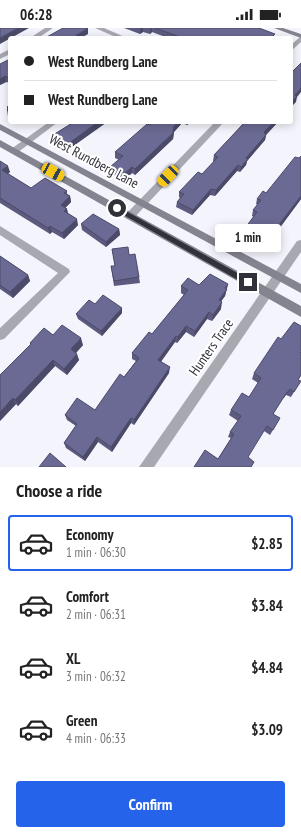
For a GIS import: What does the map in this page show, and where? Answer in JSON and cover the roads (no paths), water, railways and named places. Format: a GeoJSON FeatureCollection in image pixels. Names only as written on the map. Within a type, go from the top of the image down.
{"type":"FeatureCollection","features":[{"type":"Feature","properties":{"kind":"main road"},"geometry":{"type":"LineString","coordinates":[[277,28],[301,37]]}},
{"type":"Feature","properties":{"kind":"main road","name":"West Rundberg Lane"},"geometry":{"type":"LineString","coordinates":[[0,126],[301,289]]}},
{"type":"Feature","properties":{"kind":"main road","name":"West Rundberg Lane"},"geometry":{"type":"LineString","coordinates":[[0,143],[301,312]]}},
{"type":"Feature","properties":{"kind":"street"},"geometry":{"type":"LineString","coordinates":[[36,36],[50,28]]}},
{"type":"Feature","properties":{"kind":"street"},"geometry":{"type":"LineString","coordinates":[[98,28],[119,36]]}},
{"type":"Feature","properties":{"kind":"street"},"geometry":{"type":"LineString","coordinates":[[293,46],[301,37]]}},
{"type":"Feature","properties":{"kind":"street"},"geometry":{"type":"LineString","coordinates":[[14,151],[51,124]]}},
{"type":"Feature","properties":{"kind":"street"},"geometry":{"type":"LineString","coordinates":[[130,216],[218,124]]}},
{"type":"Feature","properties":{"kind":"street"},"geometry":{"type":"LineString","coordinates":[[0,230],[65,272],[0,335]]}},
{"type":"Feature","properties":{"kind":"street","name":"Hunters Trace"},"geometry":{"type":"LineString","coordinates":[[146,467],[301,244]]}}]}
